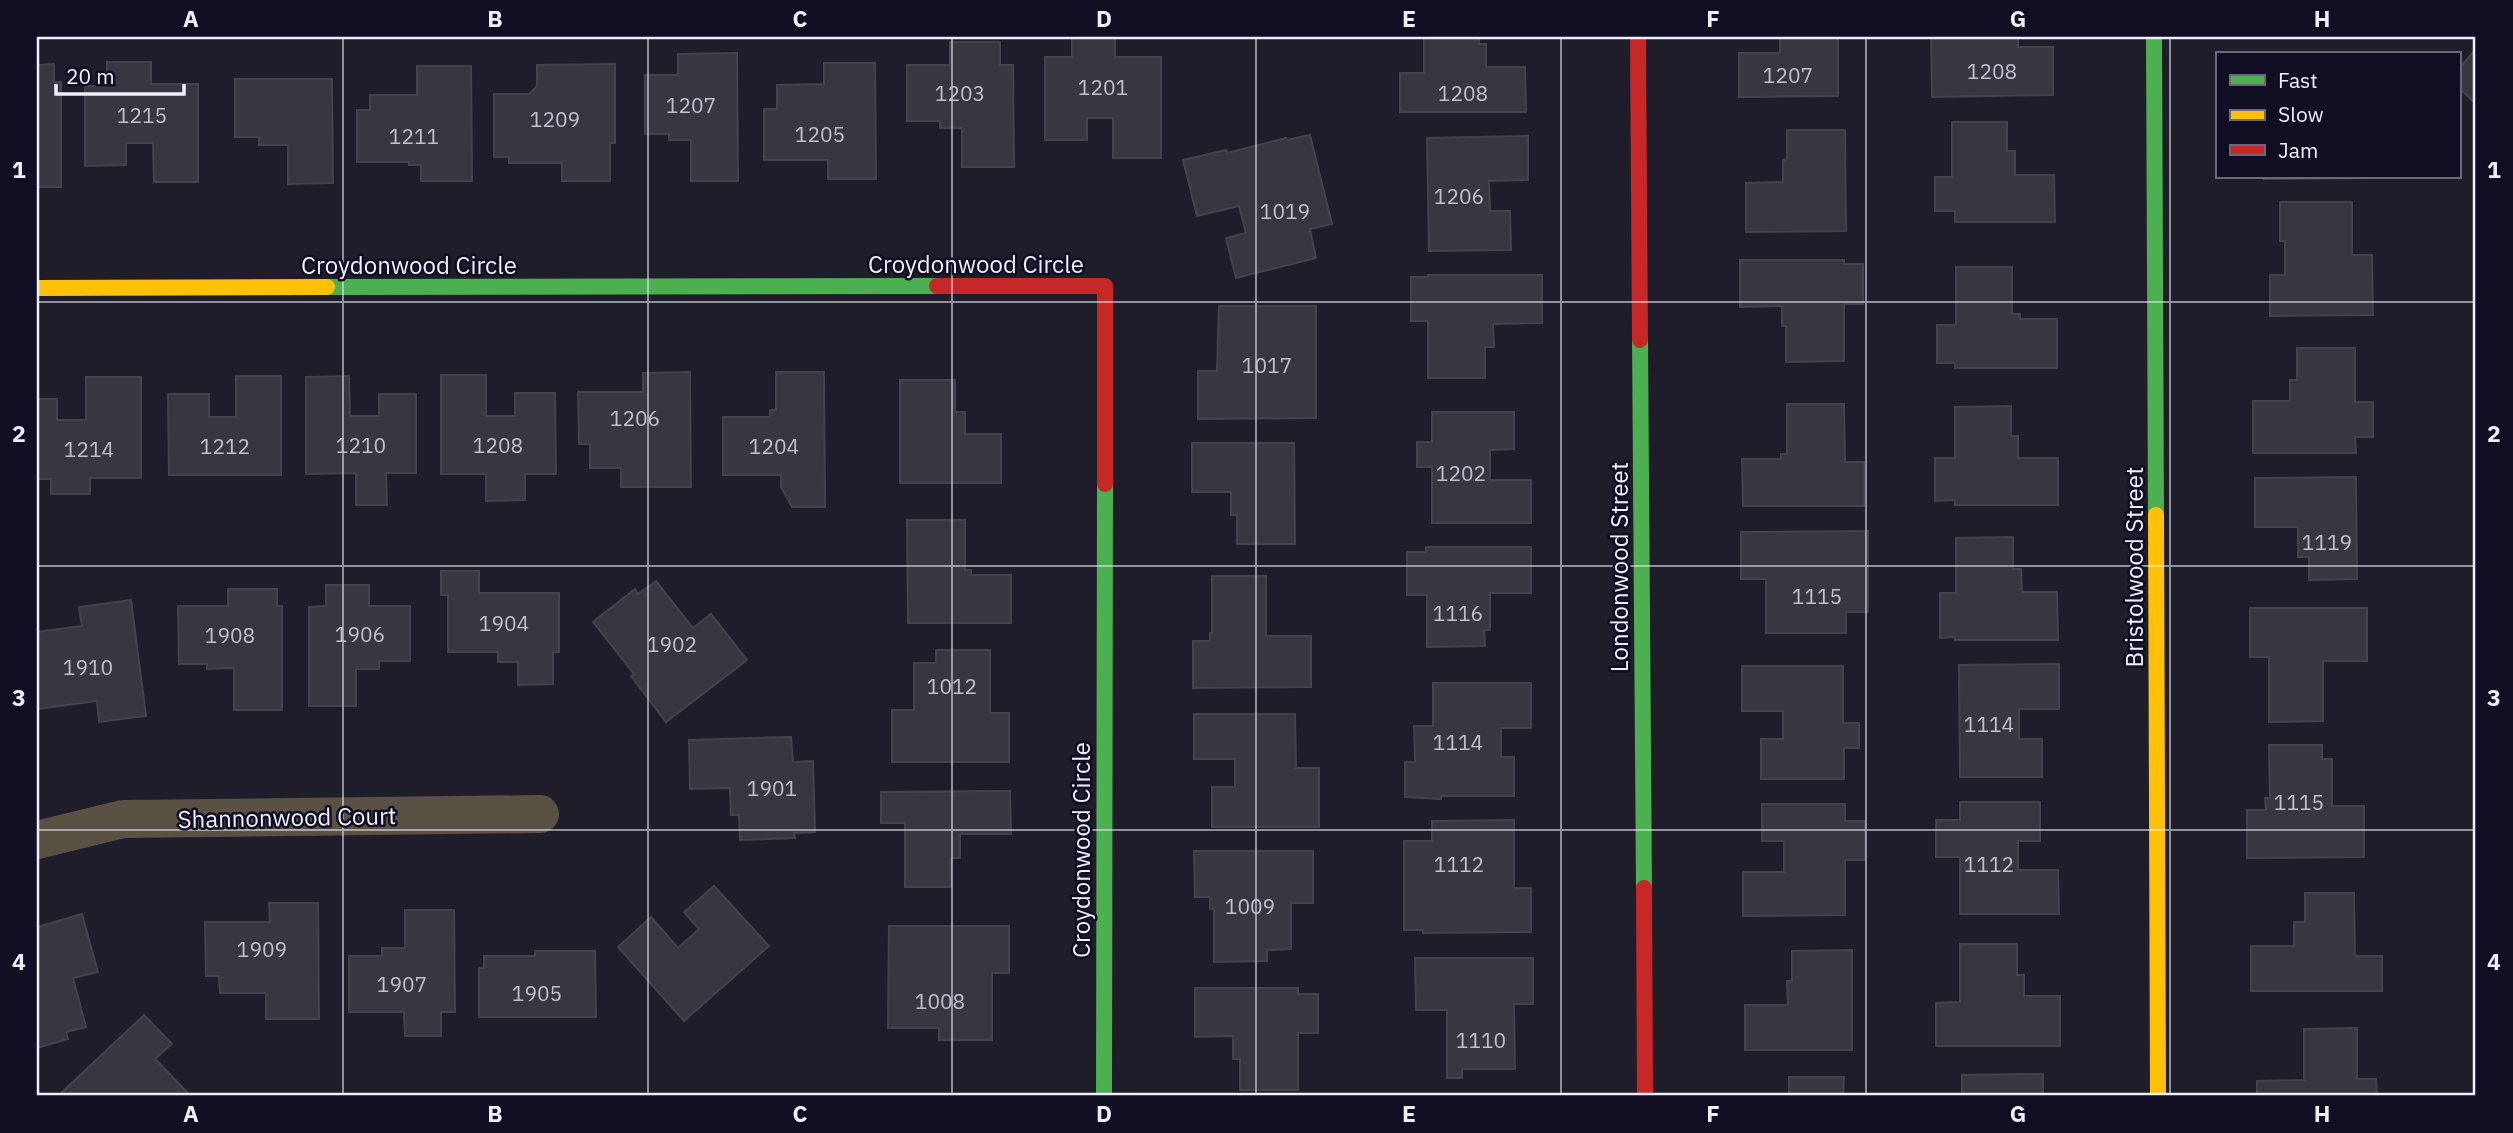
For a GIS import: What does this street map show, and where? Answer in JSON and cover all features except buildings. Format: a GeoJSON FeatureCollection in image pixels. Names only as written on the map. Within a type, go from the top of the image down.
{"type":"FeatureCollection","features":[{"type":"Feature","properties":{"kind":"street","name":"Londonwood Street"},"geometry":{"type":"LineString","coordinates":[[1638,37],[1644,1096]]}},
{"type":"Feature","properties":{"kind":"street","name":"Bristolwood Street"},"geometry":{"type":"LineString","coordinates":[[2154,37],[2158,1096]]}},
{"type":"Feature","properties":{"kind":"street","name":"Croydonwood Circle"},"geometry":{"type":"LineString","coordinates":[[37,288],[1105,286],[1104,1096]]}},
{"type":"Feature","properties":{"kind":"street","name":"Shannonwood Court"},"geometry":{"type":"LineString","coordinates":[[37,840],[123,819],[540,814]]}},
{"type":"Feature","properties":{"kind":"traffic: fast"},"geometry":{"type":"LineString","coordinates":[[2154,37],[2156,515]]}},
{"type":"Feature","properties":{"kind":"traffic: fast"},"geometry":{"type":"LineString","coordinates":[[327,287],[937,286]]}},
{"type":"Feature","properties":{"kind":"traffic: fast"},"geometry":{"type":"LineString","coordinates":[[1640,340],[1644,888]]}},
{"type":"Feature","properties":{"kind":"traffic: fast"},"geometry":{"type":"LineString","coordinates":[[1104,1096],[1105,484]]}},
{"type":"Feature","properties":{"kind":"traffic: slow"},"geometry":{"type":"LineString","coordinates":[[37,288],[327,287]]}},
{"type":"Feature","properties":{"kind":"traffic: slow"},"geometry":{"type":"LineString","coordinates":[[2156,515],[2158,1096]]}},
{"type":"Feature","properties":{"kind":"traffic: jam"},"geometry":{"type":"LineString","coordinates":[[1638,37],[1640,340]]}},
{"type":"Feature","properties":{"kind":"traffic: jam"},"geometry":{"type":"LineString","coordinates":[[937,286],[1105,286],[1105,484]]}},
{"type":"Feature","properties":{"kind":"traffic: jam"},"geometry":{"type":"LineString","coordinates":[[1644,888],[1645,1096]]}}]}
